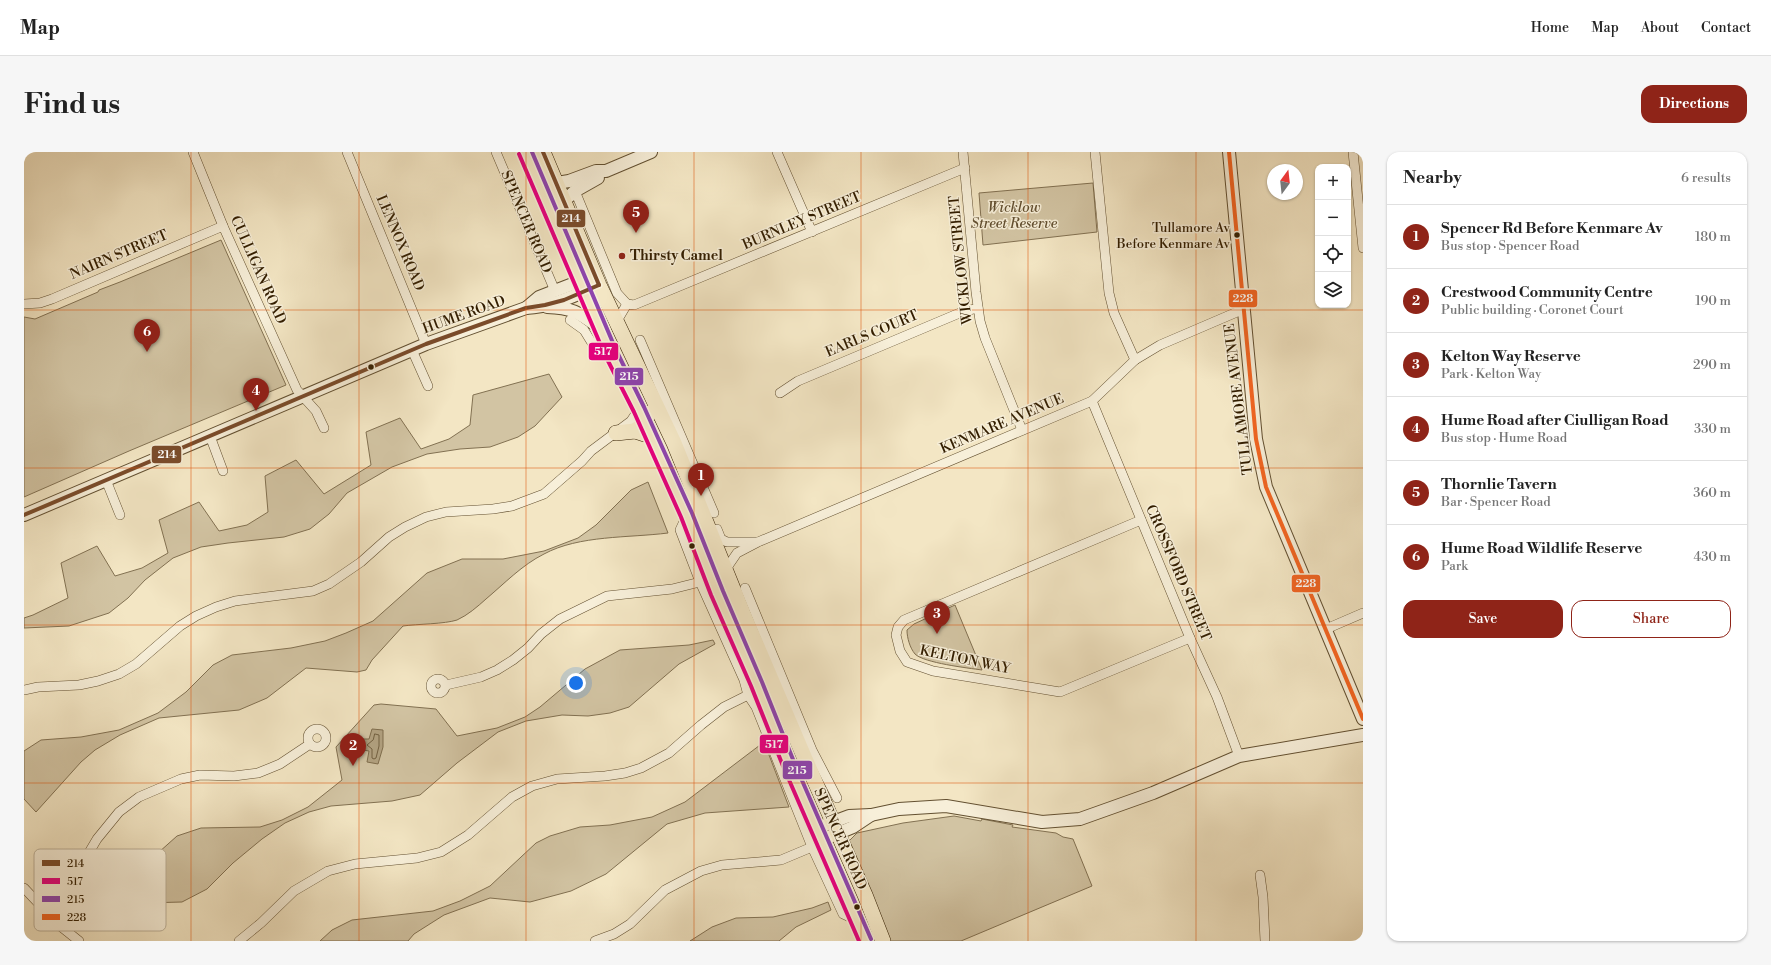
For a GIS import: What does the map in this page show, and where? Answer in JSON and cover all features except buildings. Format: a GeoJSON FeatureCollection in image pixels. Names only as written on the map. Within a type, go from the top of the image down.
{"type":"FeatureCollection","features":[{"type":"Feature","properties":{"kind":"main road","name":"SPENCER ROAD"},"geometry":{"type":"LineString","coordinates":[[526,152],[640,421],[681,499],[693,511],[726,569],[744,616],[809,755],[836,828],[883,941]]}},
{"type":"Feature","properties":{"kind":"main road"},"geometry":{"type":"LineString","coordinates":[[532,152],[534,172]]}},
{"type":"Feature","properties":{"kind":"main road","name":"SPENCER ROAD"},"geometry":{"type":"LineString","coordinates":[[543,152],[556,183],[569,196],[597,280],[674,443],[688,465],[693,511],[705,579],[817,838],[858,920],[866,941]]}},
{"type":"Feature","properties":{"kind":"main road"},"geometry":{"type":"LineString","coordinates":[[616,433],[640,421],[649,414],[649,401],[619,339],[617,322]]}},
{"type":"Feature","properties":{"kind":"main road"},"geometry":{"type":"LineString","coordinates":[[688,465],[678,470],[676,474],[710,557],[705,579]]}},
{"type":"Feature","properties":{"kind":"street","name":"CULLIGAN ROAD"},"geometry":{"type":"LineString","coordinates":[[193,152],[223,226],[297,390],[304,397]]}},
{"type":"Feature","properties":{"kind":"street","name":"LENNOX ROAD"},"geometry":{"type":"LineString","coordinates":[[347,152],[426,344]]}},
{"type":"Feature","properties":{"kind":"street","name":"SPENCER ROAD"},"geometry":{"type":"LineString","coordinates":[[496,152],[555,292]]}},
{"type":"Feature","properties":{"kind":"street"},"geometry":{"type":"LineString","coordinates":[[569,196],[606,171],[651,152]]}},
{"type":"Feature","properties":{"kind":"street"},"geometry":{"type":"LineString","coordinates":[[777,152],[812,232]]}},
{"type":"Feature","properties":{"kind":"street","name":"WICKLOW STREET"},"geometry":{"type":"LineString","coordinates":[[963,152],[978,308],[985,338],[1022,430]]}},
{"type":"Feature","properties":{"kind":"street"},"geometry":{"type":"LineString","coordinates":[[1096,152],[1109,293],[1114,313],[1135,360]]}},
{"type":"Feature","properties":{"kind":"street","name":"TULLAMORE AVENUE"},"geometry":{"type":"LineString","coordinates":[[1229,152],[1256,439],[1261,472],[1363,719]]}},
{"type":"Feature","properties":{"kind":"street"},"geometry":{"type":"LineString","coordinates":[[1353,152],[1362,216],[1363,248]]}},
{"type":"Feature","properties":{"kind":"street","name":"BURNLEY STREET"},"geometry":{"type":"LineString","coordinates":[[627,304],[634,305],[965,168]]}},
{"type":"Feature","properties":{"kind":"street"},"geometry":{"type":"LineString","coordinates":[[556,183],[569,181],[596,171],[606,171]]}},
{"type":"Feature","properties":{"kind":"street","name":"SPENCER ROAD"},"geometry":{"type":"LineString","coordinates":[[569,196],[617,293],[627,304]]}},
{"type":"Feature","properties":{"kind":"street","name":"NAIRN STREET"},"geometry":{"type":"LineString","coordinates":[[24,304],[40,303],[52,299],[223,226]]}},
{"type":"Feature","properties":{"kind":"street","name":"HUME ROAD"},"geometry":{"type":"LineString","coordinates":[[538,307],[597,280]]}},
{"type":"Feature","properties":{"kind":"street","name":"HUME ROAD"},"geometry":{"type":"LineString","coordinates":[[526,308],[539,297],[555,292],[582,287]]}},
{"type":"Feature","properties":{"kind":"street"},"geometry":{"type":"LineString","coordinates":[[617,322],[627,304]]}},
{"type":"Feature","properties":{"kind":"street","name":"HUME ROAD"},"geometry":{"type":"LineString","coordinates":[[24,515],[426,344],[526,308],[566,308],[577,312],[602,333]]}},
{"type":"Feature","properties":{"kind":"street","name":"EARLS COURT"},"geometry":{"type":"LineString","coordinates":[[780,393],[798,381],[962,312],[978,308]]}},
{"type":"Feature","properties":{"kind":"street","name":"KENMARE AVENUE"},"geometry":{"type":"LineString","coordinates":[[726,569],[737,553],[758,542],[1092,401],[1135,360],[1160,345],[1244,309]]}},
{"type":"Feature","properties":{"kind":"street"},"geometry":{"type":"LineString","coordinates":[[570,320],[584,330],[592,343],[602,333]]}},
{"type":"Feature","properties":{"kind":"street","name":"SPENCER ROAD"},"geometry":{"type":"LineString","coordinates":[[640,340],[688,465],[714,513]]}},
{"type":"Feature","properties":{"kind":"street","name":"HUME ROAD"},"geometry":{"type":"LineString","coordinates":[[412,350],[428,386]]}},
{"type":"Feature","properties":{"kind":"street"},"geometry":{"type":"LineString","coordinates":[[304,397],[316,411],[324,428]]}},
{"type":"Feature","properties":{"kind":"street","name":"CROSSFORD STREET"},"geometry":{"type":"LineString","coordinates":[[1092,401],[1190,638],[1217,696],[1239,756]]}},
{"type":"Feature","properties":{"kind":"street"},"geometry":{"type":"LineString","coordinates":[[24,690],[38,687],[79,685],[119,674],[136,664],[180,626],[196,616],[216,607],[235,601],[313,591],[329,584],[356,566],[389,536],[426,517],[446,512],[493,509],[529,501],[544,494],[582,461],[590,451],[616,433],[621,427],[631,421],[640,421]]}},
{"type":"Feature","properties":{"kind":"street"},"geometry":{"type":"LineString","coordinates":[[210,436],[224,471]]}},
{"type":"Feature","properties":{"kind":"street"},"geometry":{"type":"LineString","coordinates":[[106,480],[120,515]]}},
{"type":"Feature","properties":{"kind":"street","name":"KENMARE AVENUE"},"geometry":{"type":"LineString","coordinates":[[693,511],[712,517],[721,539],[727,542],[758,542]]}},
{"type":"Feature","properties":{"kind":"street","name":"KELTON WAY"},"geometry":{"type":"LineString","coordinates":[[1141,520],[904,620],[898,627],[896,635],[900,651],[907,662],[933,671],[1060,692],[1190,638]]}},
{"type":"Feature","properties":{"kind":"street","name":"SPENCER ROAD"},"geometry":{"type":"LineString","coordinates":[[705,579],[744,680],[748,695],[756,707],[817,838]]}},
{"type":"Feature","properties":{"kind":"street"},"geometry":{"type":"LineString","coordinates":[[446,685],[481,678],[497,670],[528,648],[541,634],[560,619],[607,596],[672,589],[705,579]]}},
{"type":"Feature","properties":{"kind":"street","name":"SPENCER ROAD"},"geometry":{"type":"LineString","coordinates":[[745,588],[760,622],[809,755],[837,798]]}},
{"type":"Feature","properties":{"kind":"street"},"geometry":{"type":"LineString","coordinates":[[1326,629],[1363,613]]}},
{"type":"Feature","properties":{"kind":"street"},"geometry":{"type":"LineString","coordinates":[[744,616],[760,622]]}},
{"type":"Feature","properties":{"kind":"street"},"geometry":{"type":"LineString","coordinates":[[240,941],[294,891],[328,871],[355,864],[417,858],[441,852],[468,835],[512,797],[532,786],[556,779],[606,776],[625,773],[641,768],[669,753],[724,707],[748,695]]}},
{"type":"Feature","properties":{"kind":"street"},"geometry":{"type":"LineString","coordinates":[[595,941],[614,934],[630,924],[665,890],[701,871],[722,865],[781,860],[836,828],[849,816],[871,815],[899,809],[946,806],[1042,822],[1080,819],[1153,793],[1239,756],[1363,735]]}},
{"type":"Feature","properties":{"kind":"street"},"geometry":{"type":"LineString","coordinates":[[92,849],[97,839],[119,812],[140,797],[180,779],[200,775],[234,776],[258,773],[280,764],[310,744]]}},
{"type":"Feature","properties":{"kind":"street"},"geometry":{"type":"LineString","coordinates":[[1260,875],[1263,897],[1265,941]]}},
{"type":"Feature","properties":{"kind":"street"},"geometry":{"type":"LineString","coordinates":[[24,888],[34,899]]}},
{"type":"Feature","properties":{"kind":"street"},"geometry":{"type":"LineString","coordinates":[[66,931],[79,941]]}},
{"type":"Feature","properties":{"kind":"green space","name":"Wicklow Street Reserve"},"geometry":{"type":"Polygon","coordinates":[[[1093,183],[1097,232],[983,245],[979,193],[1093,183]]]}},
{"type":"Feature","properties":{"kind":"green space"},"geometry":{"type":"Polygon","coordinates":[[[221,240],[286,385],[24,497],[24,317],[35,319],[98,292],[99,290],[221,240]]]}},
{"type":"Feature","properties":{"kind":"green space"},"geometry":{"type":"Polygon","coordinates":[[[549,374],[562,397],[535,426],[518,437],[490,447],[460,449],[427,454],[392,467],[347,493],[329,514],[310,529],[284,537],[201,547],[173,558],[145,580],[128,598],[109,613],[69,626],[24,628],[24,618],[68,598],[61,563],[97,546],[115,576],[142,568],[168,553],[159,520],[199,502],[219,531],[247,525],[268,512],[265,476],[296,460],[324,494],[371,465],[366,432],[400,418],[421,449],[449,439],[470,425],[473,395],[549,374]]]}},
{"type":"Feature","properties":{"kind":"green space"},"geometry":{"type":"Polygon","coordinates":[[[648,482],[668,533],[588,540],[558,548],[528,563],[476,608],[461,618],[445,622],[403,626],[372,660],[366,670],[357,672],[306,668],[267,698],[239,710],[159,718],[120,735],[95,750],[81,762],[36,812],[24,799],[24,751],[41,740],[81,737],[119,730],[158,713],[186,692],[213,665],[232,655],[291,648],[325,641],[346,633],[373,621],[427,573],[462,559],[503,559],[544,551],[578,538],[596,525],[631,490],[648,482]]]}},
{"type":"Feature","properties":{"kind":"green space"},"geometry":{"type":"Polygon","coordinates":[[[955,605],[982,670],[947,665],[927,660],[915,654],[910,646],[907,630],[914,624],[955,605]]]}},
{"type":"Feature","properties":{"kind":"green space"},"geometry":{"type":"Polygon","coordinates":[[[713,640],[715,644],[679,664],[629,707],[610,713],[588,716],[562,715],[526,721],[498,732],[457,763],[420,795],[392,801],[331,806],[309,812],[285,823],[262,839],[233,863],[207,889],[182,902],[166,902],[166,849],[162,849],[177,836],[201,828],[260,827],[282,820],[308,807],[342,780],[336,747],[374,705],[381,704],[436,709],[457,736],[497,728],[525,717],[540,707],[585,669],[620,650],[689,645],[713,640]]]}},
{"type":"Feature","properties":{"kind":"green space"},"geometry":{"type":"Polygon","coordinates":[[[764,742],[789,807],[705,813],[667,824],[606,874],[571,891],[530,902],[490,898],[444,915],[414,934],[408,941],[320,941],[332,930],[352,920],[433,911],[460,901],[490,886],[536,843],[550,836],[580,827],[610,825],[652,817],[685,802],[764,742]]]}},
{"type":"Feature","properties":{"kind":"green space"},"geometry":{"type":"Polygon","coordinates":[[[954,816],[981,821],[982,819],[1013,825],[1012,827],[1056,833],[1063,837],[1073,839],[1092,886],[961,941],[889,941],[849,841],[857,833],[903,823],[954,816]]]}},
{"type":"Feature","properties":{"kind":"green space"},"geometry":{"type":"Polygon","coordinates":[[[828,902],[831,910],[796,927],[779,941],[690,941],[712,927],[736,918],[773,917],[812,908],[828,902]]]}},
{"type":"Feature","properties":{"kind":"water"},"geometry":{"type":"Polygon","coordinates":[[[372,729],[383,730],[383,747],[378,764],[367,762],[369,751],[357,749],[359,739],[369,739],[372,729]]]}},
{"type":"Feature","properties":{"kind":"transit line","name":"215"},"geometry":{"type":"LineString","coordinates":[[532,152],[616,350],[644,407],[692,513],[794,762],[871,939]]}},
{"type":"Feature","properties":{"kind":"transit line","name":"214"},"geometry":{"type":"LineString","coordinates":[[543,152],[599,285]]}},
{"type":"Feature","properties":{"kind":"transit line","name":"228"},"geometry":{"type":"LineString","coordinates":[[1229,152],[1256,439],[1266,487],[1363,719]]}},
{"type":"Feature","properties":{"kind":"transit line","name":"517"},"geometry":{"type":"LineString","coordinates":[[519,154],[605,355],[634,412],[681,517],[711,595],[859,941]]}},
{"type":"Feature","properties":{"kind":"transit line","name":"214"},"geometry":{"type":"LineString","coordinates":[[24,515],[426,344],[526,308],[564,300],[599,285]]}},
{"type":"Feature","properties":{"kind":"place","name":"Thornlie Tavern"},"geometry":{"type":"Point","coordinates":[636,233]}},
{"type":"Feature","properties":{"kind":"place","name":"Tullamore Av Before Kenmare Av"},"geometry":{"type":"Point","coordinates":[1237,235]}},
{"type":"Feature","properties":{"kind":"place","name":"Thirsty Camel"},"geometry":{"type":"Point","coordinates":[622,256]}},
{"type":"Feature","properties":{"kind":"place","name":"Hume Road Wildlife Reserve"},"geometry":{"type":"Point","coordinates":[147,352]}},
{"type":"Feature","properties":{"kind":"place","name":"Hume Road after Ciulligan Road"},"geometry":{"type":"Point","coordinates":[256,411]}},
{"type":"Feature","properties":{"kind":"place","name":"Spencer Rd Before Kenmare Av"},"geometry":{"type":"Point","coordinates":[701,496]}},
{"type":"Feature","properties":{"kind":"place","name":"Kelton Way Reserve"},"geometry":{"type":"Point","coordinates":[937,634]}},
{"type":"Feature","properties":{"kind":"place","name":"Crestwood Community Centre"},"geometry":{"type":"Point","coordinates":[353,766]}}]}
